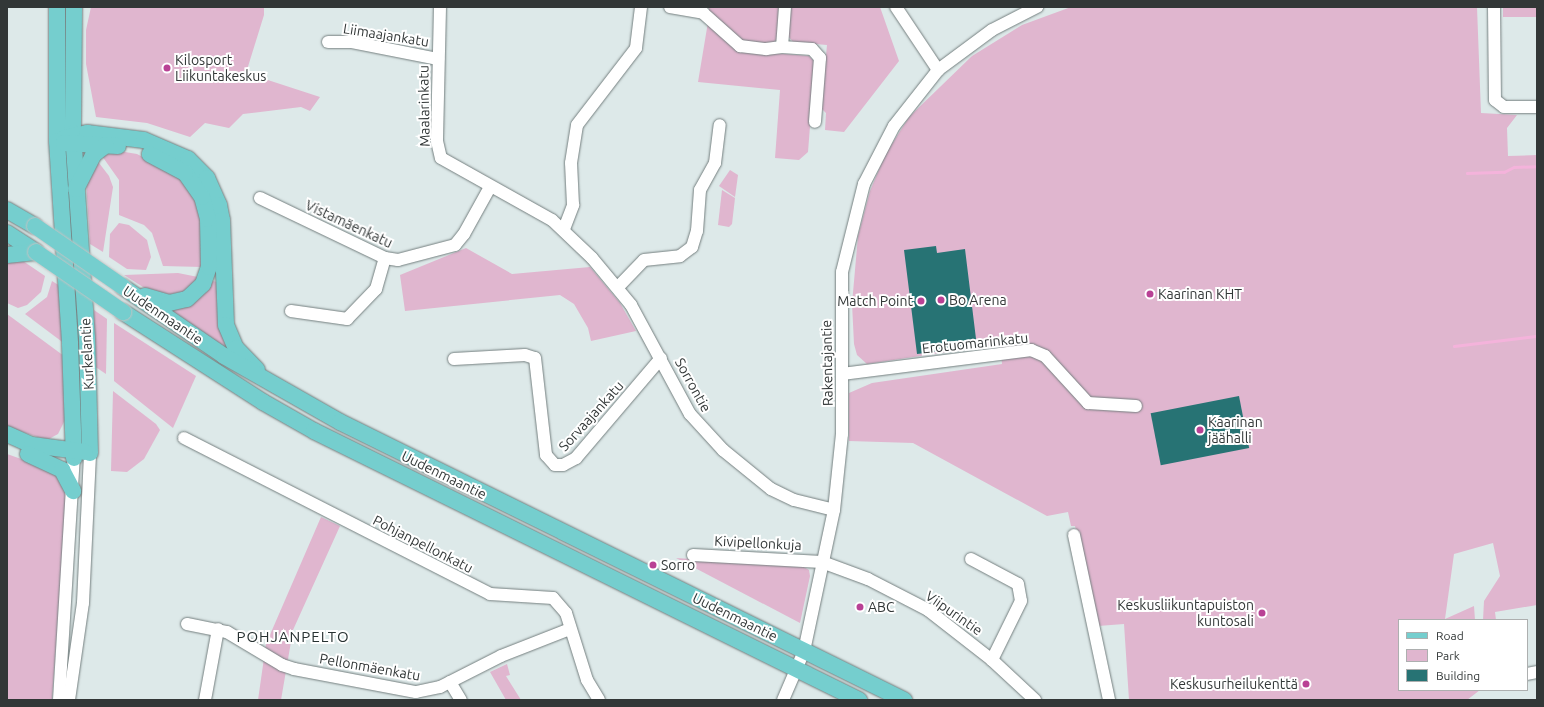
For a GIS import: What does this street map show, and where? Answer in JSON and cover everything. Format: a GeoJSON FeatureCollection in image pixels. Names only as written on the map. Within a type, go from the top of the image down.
{"type":"FeatureCollection","features":[{"type":"Feature","properties":{"kind":"main road","name":"Kurkelantie"},"geometry":{"type":"LineString","coordinates":[[57,7],[57,141],[74,454]]}},
{"type":"Feature","properties":{"kind":"main road","name":"Kurkelantie"},"geometry":{"type":"LineString","coordinates":[[74,7],[73,140],[87,338],[90,453]]}},
{"type":"Feature","properties":{"kind":"main road"},"geometry":{"type":"LineString","coordinates":[[57,141],[73,140],[107,134],[144,140],[188,159],[207,178],[219,204],[222,220],[226,325],[236,348],[270,384]]}},
{"type":"Feature","properties":{"kind":"main road"},"geometry":{"type":"LineString","coordinates":[[73,140],[140,150],[177,166],[197,188],[208,219],[209,267],[206,278],[193,296],[169,303],[123,287]]}},
{"type":"Feature","properties":{"kind":"main road"},"geometry":{"type":"LineString","coordinates":[[76,190],[93,155],[106,145]]}},
{"type":"Feature","properties":{"kind":"main road","name":"Uudenmaantie"},"geometry":{"type":"LineString","coordinates":[[7,210],[35,226],[224,356],[270,384],[423,464],[904,700]]}},
{"type":"Feature","properties":{"kind":"main road","name":"Uudenmaantie"},"geometry":{"type":"LineString","coordinates":[[7,233],[123,312],[263,402],[314,431],[859,700]]}},
{"type":"Feature","properties":{"kind":"main road"},"geometry":{"type":"LineString","coordinates":[[7,255],[36,252]]}},
{"type":"Feature","properties":{"kind":"main road"},"geometry":{"type":"LineString","coordinates":[[46,447],[64,434],[72,403]]}},
{"type":"Feature","properties":{"kind":"main road"},"geometry":{"type":"LineString","coordinates":[[7,434],[46,447],[74,454]]}},
{"type":"Feature","properties":{"kind":"main road"},"geometry":{"type":"LineString","coordinates":[[7,446],[62,470],[73,491]]}},
{"type":"Feature","properties":{"kind":"main road"},"geometry":{"type":"LineString","coordinates":[[28,454],[90,453]]}},
{"type":"Feature","properties":{"kind":"street","name":"Maalarinkatu"},"geometry":{"type":"LineString","coordinates":[[440,7],[438,59],[440,156],[446,164],[564,229]]}},
{"type":"Feature","properties":{"kind":"street"},"geometry":{"type":"LineString","coordinates":[[564,229],[573,205],[571,163],[577,125],[636,49],[640,36],[641,7]]}},
{"type":"Feature","properties":{"kind":"street"},"geometry":{"type":"LineString","coordinates":[[670,7],[703,13],[740,46],[766,49],[782,47],[812,49],[818,55],[815,122]]}},
{"type":"Feature","properties":{"kind":"street"},"geometry":{"type":"LineString","coordinates":[[782,47],[785,7]]}},
{"type":"Feature","properties":{"kind":"street"},"geometry":{"type":"LineString","coordinates":[[896,7],[938,70]]}},
{"type":"Feature","properties":{"kind":"street","name":"Rakentajantie"},"geometry":{"type":"LineString","coordinates":[[783,700],[804,651],[834,510],[842,434],[842,272],[854,215],[877,154],[894,126],[938,70],[992,30],[1037,7]]}},
{"type":"Feature","properties":{"kind":"street"},"geometry":{"type":"LineString","coordinates":[[1494,7],[1494,94],[1498,105],[1537,107]]}},
{"type":"Feature","properties":{"kind":"street","name":"Liimaajankatu"},"geometry":{"type":"LineString","coordinates":[[328,42],[352,42],[438,59]]}},
{"type":"Feature","properties":{"kind":"street"},"geometry":{"type":"LineString","coordinates":[[618,287],[644,260],[680,256],[692,247],[697,231],[701,187],[715,163],[720,125]]}},
{"type":"Feature","properties":{"kind":"street","name":"Vistamäenkatu"},"geometry":{"type":"LineString","coordinates":[[260,198],[385,258],[406,259],[455,245],[464,234],[490,187]]}},
{"type":"Feature","properties":{"kind":"street","name":"Sorrontie"},"geometry":{"type":"LineString","coordinates":[[564,229],[618,287],[661,358],[690,414],[723,450],[771,489],[794,500],[834,510]]}},
{"type":"Feature","properties":{"kind":"street"},"geometry":{"type":"LineString","coordinates":[[291,311],[347,319],[376,289],[385,258]]}},
{"type":"Feature","properties":{"kind":"street","name":"Erotuomarinkatu"},"geometry":{"type":"LineString","coordinates":[[842,374],[1031,350],[1045,356],[1088,403],[1136,406]]}},
{"type":"Feature","properties":{"kind":"street","name":"Sorvaajankatu"},"geometry":{"type":"LineString","coordinates":[[454,359],[525,355],[535,358],[546,455],[555,465],[563,465],[576,458],[661,358]]}},
{"type":"Feature","properties":{"kind":"street","name":"Pohjanpellonkatu"},"geometry":{"type":"LineString","coordinates":[[184,438],[490,594],[553,598],[563,607],[587,680],[599,700]]}},
{"type":"Feature","properties":{"kind":"street","name":"Kurkelantie"},"geometry":{"type":"LineString","coordinates":[[69,700],[83,603],[90,453]]}},
{"type":"Feature","properties":{"kind":"street","name":"Kurkelantie"},"geometry":{"type":"LineString","coordinates":[[59,700],[73,491],[74,454]]}},
{"type":"Feature","properties":{"kind":"street"},"geometry":{"type":"LineString","coordinates":[[1074,535],[1109,700]]}},
{"type":"Feature","properties":{"kind":"street","name":"Kivipellonkuja"},"geometry":{"type":"LineString","coordinates":[[693,555],[822,562]]}},
{"type":"Feature","properties":{"kind":"street"},"geometry":{"type":"LineString","coordinates":[[971,559],[1018,584],[1021,601],[992,660]]}},
{"type":"Feature","properties":{"kind":"street","name":"Viipurintie"},"geometry":{"type":"LineString","coordinates":[[822,562],[868,579],[928,610],[992,660],[1035,700]]}},
{"type":"Feature","properties":{"kind":"street","name":"Pellonmäenkatu"},"geometry":{"type":"LineString","coordinates":[[187,624],[218,629],[237,636],[282,665],[294,669],[416,692],[450,682],[502,656],[570,629]]}},
{"type":"Feature","properties":{"kind":"street"},"geometry":{"type":"LineString","coordinates":[[205,700],[218,629]]}},
{"type":"Feature","properties":{"kind":"street"},"geometry":{"type":"LineString","coordinates":[[450,682],[461,700]]}},
{"type":"Feature","properties":{"kind":"green space","name":"Kilosport Liikuntakeskus"},"geometry":{"type":"Polygon","coordinates":[[[91,7],[264,7],[264,15],[246,73],[320,97],[310,111],[301,107],[243,114],[229,128],[205,123],[190,137],[147,123],[96,117],[86,64],[86,30],[91,7]]]}},
{"type":"Feature","properties":{"kind":"green space"},"geometry":{"type":"Polygon","coordinates":[[[709,7],[780,7],[777,39],[771,45],[744,43],[709,12],[709,7]]]}},
{"type":"Feature","properties":{"kind":"green space"},"geometry":{"type":"Polygon","coordinates":[[[790,7],[880,7],[899,61],[844,132],[825,130],[826,113],[821,108],[827,45],[793,42],[787,35],[790,7]]]}},
{"type":"Feature","properties":{"kind":"green space"},"geometry":{"type":"Polygon","coordinates":[[[1071,7],[1477,7],[1481,113],[1517,115],[1507,128],[1508,156],[1537,155],[1537,605],[1495,612],[1496,619],[1483,619],[1484,601],[1500,576],[1493,543],[1454,554],[1445,619],[1398,619],[1398,691],[1479,691],[1467,700],[1129,700],[1124,624],[1098,626],[1075,526],[1071,526],[1068,512],[1047,516],[913,443],[849,441],[849,393],[872,383],[1002,364],[1000,344],[867,364],[857,355],[854,344],[852,304],[858,236],[870,191],[885,155],[909,117],[972,56],[1022,25],[1071,7]]]}},
{"type":"Feature","properties":{"kind":"green space"},"geometry":{"type":"Polygon","coordinates":[[[1503,7],[1537,7],[1537,17],[1503,17],[1503,7]]]}},
{"type":"Feature","properties":{"kind":"green space"},"geometry":{"type":"Polygon","coordinates":[[[708,22],[739,50],[809,56],[815,62],[808,152],[799,160],[775,158],[780,90],[698,82],[708,22]]]}},
{"type":"Feature","properties":{"kind":"green space"},"geometry":{"type":"Polygon","coordinates":[[[119,151],[137,154],[183,179],[200,203],[202,267],[163,266],[152,233],[144,225],[119,215],[119,180],[102,156],[119,151]]]}},
{"type":"Feature","properties":{"kind":"green space"},"geometry":{"type":"Polygon","coordinates":[[[96,159],[109,176],[113,187],[103,252],[90,244],[86,181],[96,159]]]}},
{"type":"Feature","properties":{"kind":"green space"},"geometry":{"type":"Polygon","coordinates":[[[730,170],[738,175],[735,197],[719,186],[730,170]]]}},
{"type":"Feature","properties":{"kind":"green space"},"geometry":{"type":"Polygon","coordinates":[[[722,190],[735,198],[732,224],[729,227],[718,225],[722,190]]]}},
{"type":"Feature","properties":{"kind":"green space"},"geometry":{"type":"Polygon","coordinates":[[[119,223],[129,225],[147,240],[151,257],[146,270],[127,269],[109,257],[110,234],[119,223]]]}},
{"type":"Feature","properties":{"kind":"green space"},"geometry":{"type":"Polygon","coordinates":[[[466,248],[512,274],[590,267],[620,303],[636,331],[591,341],[588,328],[574,304],[560,295],[405,311],[400,275],[466,248]]]}},
{"type":"Feature","properties":{"kind":"green space"},"geometry":{"type":"Polygon","coordinates":[[[23,261],[45,276],[41,292],[27,305],[18,308],[7,303],[7,262],[23,261]]]}},
{"type":"Feature","properties":{"kind":"green space"},"geometry":{"type":"Polygon","coordinates":[[[178,273],[203,278],[178,297],[154,294],[124,275],[178,273]]]}},
{"type":"Feature","properties":{"kind":"green space"},"geometry":{"type":"Polygon","coordinates":[[[52,281],[60,286],[65,344],[25,314],[47,297],[52,281]]]}},
{"type":"Feature","properties":{"kind":"green space"},"geometry":{"type":"Polygon","coordinates":[[[213,281],[221,283],[234,355],[163,307],[205,291],[213,281]]]}},
{"type":"Feature","properties":{"kind":"green space"},"geometry":{"type":"Polygon","coordinates":[[[94,310],[107,319],[106,374],[94,366],[94,310]]]}},
{"type":"Feature","properties":{"kind":"green space"},"geometry":{"type":"Polygon","coordinates":[[[7,314],[64,356],[65,420],[58,434],[47,440],[7,427],[7,314]]]}},
{"type":"Feature","properties":{"kind":"green space"},"geometry":{"type":"Polygon","coordinates":[[[114,323],[196,376],[173,428],[114,381],[114,323]]]}},
{"type":"Feature","properties":{"kind":"green space"},"geometry":{"type":"Polygon","coordinates":[[[113,391],[156,424],[160,430],[144,459],[127,472],[111,471],[113,391]]]}},
{"type":"Feature","properties":{"kind":"green space"},"geometry":{"type":"Polygon","coordinates":[[[7,454],[47,468],[62,478],[67,499],[52,700],[7,700],[7,454]]]}},
{"type":"Feature","properties":{"kind":"green space"},"geometry":{"type":"Polygon","coordinates":[[[321,517],[340,526],[293,630],[281,700],[258,700],[266,644],[321,517]]]}},
{"type":"Feature","properties":{"kind":"green space"},"geometry":{"type":"Polygon","coordinates":[[[676,558],[802,566],[809,570],[810,576],[800,623],[676,558]]]}},
{"type":"Feature","properties":{"kind":"green space"},"geometry":{"type":"Polygon","coordinates":[[[1474,606],[1475,619],[1445,619],[1474,606]]]}},
{"type":"Feature","properties":{"kind":"green space"},"geometry":{"type":"Polygon","coordinates":[[[507,664],[510,675],[506,676],[521,700],[506,700],[490,672],[507,664]]]}},
{"type":"Feature","properties":{"kind":"building","name":"Bo Arena"},"geometry":{"type":"Polygon","coordinates":[[[936,246],[937,253],[965,249],[977,347],[917,354],[904,250],[936,246]]]}},
{"type":"Feature","properties":{"kind":"building","name":"Kaarinan jäähalli"},"geometry":{"type":"Polygon","coordinates":[[[1239,396],[1249,448],[1161,465],[1151,413],[1239,396]]]}},
{"type":"Feature","properties":{"kind":"waterway"},"geometry":{"type":"LineString","coordinates":[[1467,173],[1504,172],[1514,167],[1537,166]]}},
{"type":"Feature","properties":{"kind":"waterway"},"geometry":{"type":"LineString","coordinates":[[1454,346],[1537,336]]}},
{"type":"Feature","properties":{"kind":"place","name":"Kilosport Liikuntakeskus"},"geometry":{"type":"Point","coordinates":[167,68]}},
{"type":"Feature","properties":{"kind":"place","name":"Kaarinan KHT"},"geometry":{"type":"Point","coordinates":[1150,294]}},
{"type":"Feature","properties":{"kind":"place","name":"Bo Arena"},"geometry":{"type":"Point","coordinates":[941,300]}},
{"type":"Feature","properties":{"kind":"place","name":"Match Point"},"geometry":{"type":"Point","coordinates":[921,301]}},
{"type":"Feature","properties":{"kind":"place","name":"Kaarinan jäähalli"},"geometry":{"type":"Point","coordinates":[1200,430]}},
{"type":"Feature","properties":{"kind":"place","name":"Sorro"},"geometry":{"type":"Point","coordinates":[653,565]}},
{"type":"Feature","properties":{"kind":"place","name":"ABC"},"geometry":{"type":"Point","coordinates":[860,607]}},
{"type":"Feature","properties":{"kind":"place","name":"Keskusliikuntapuiston kuntosali"},"geometry":{"type":"Point","coordinates":[1262,613]}},
{"type":"Feature","properties":{"kind":"place","name":"Keskusurheilukenttä"},"geometry":{"type":"Point","coordinates":[1306,684]}},
{"type":"Feature","properties":{"kind":"district","name":"POHJANPELTO"},"geometry":{"type":"Point","coordinates":[293,637]}}]}
